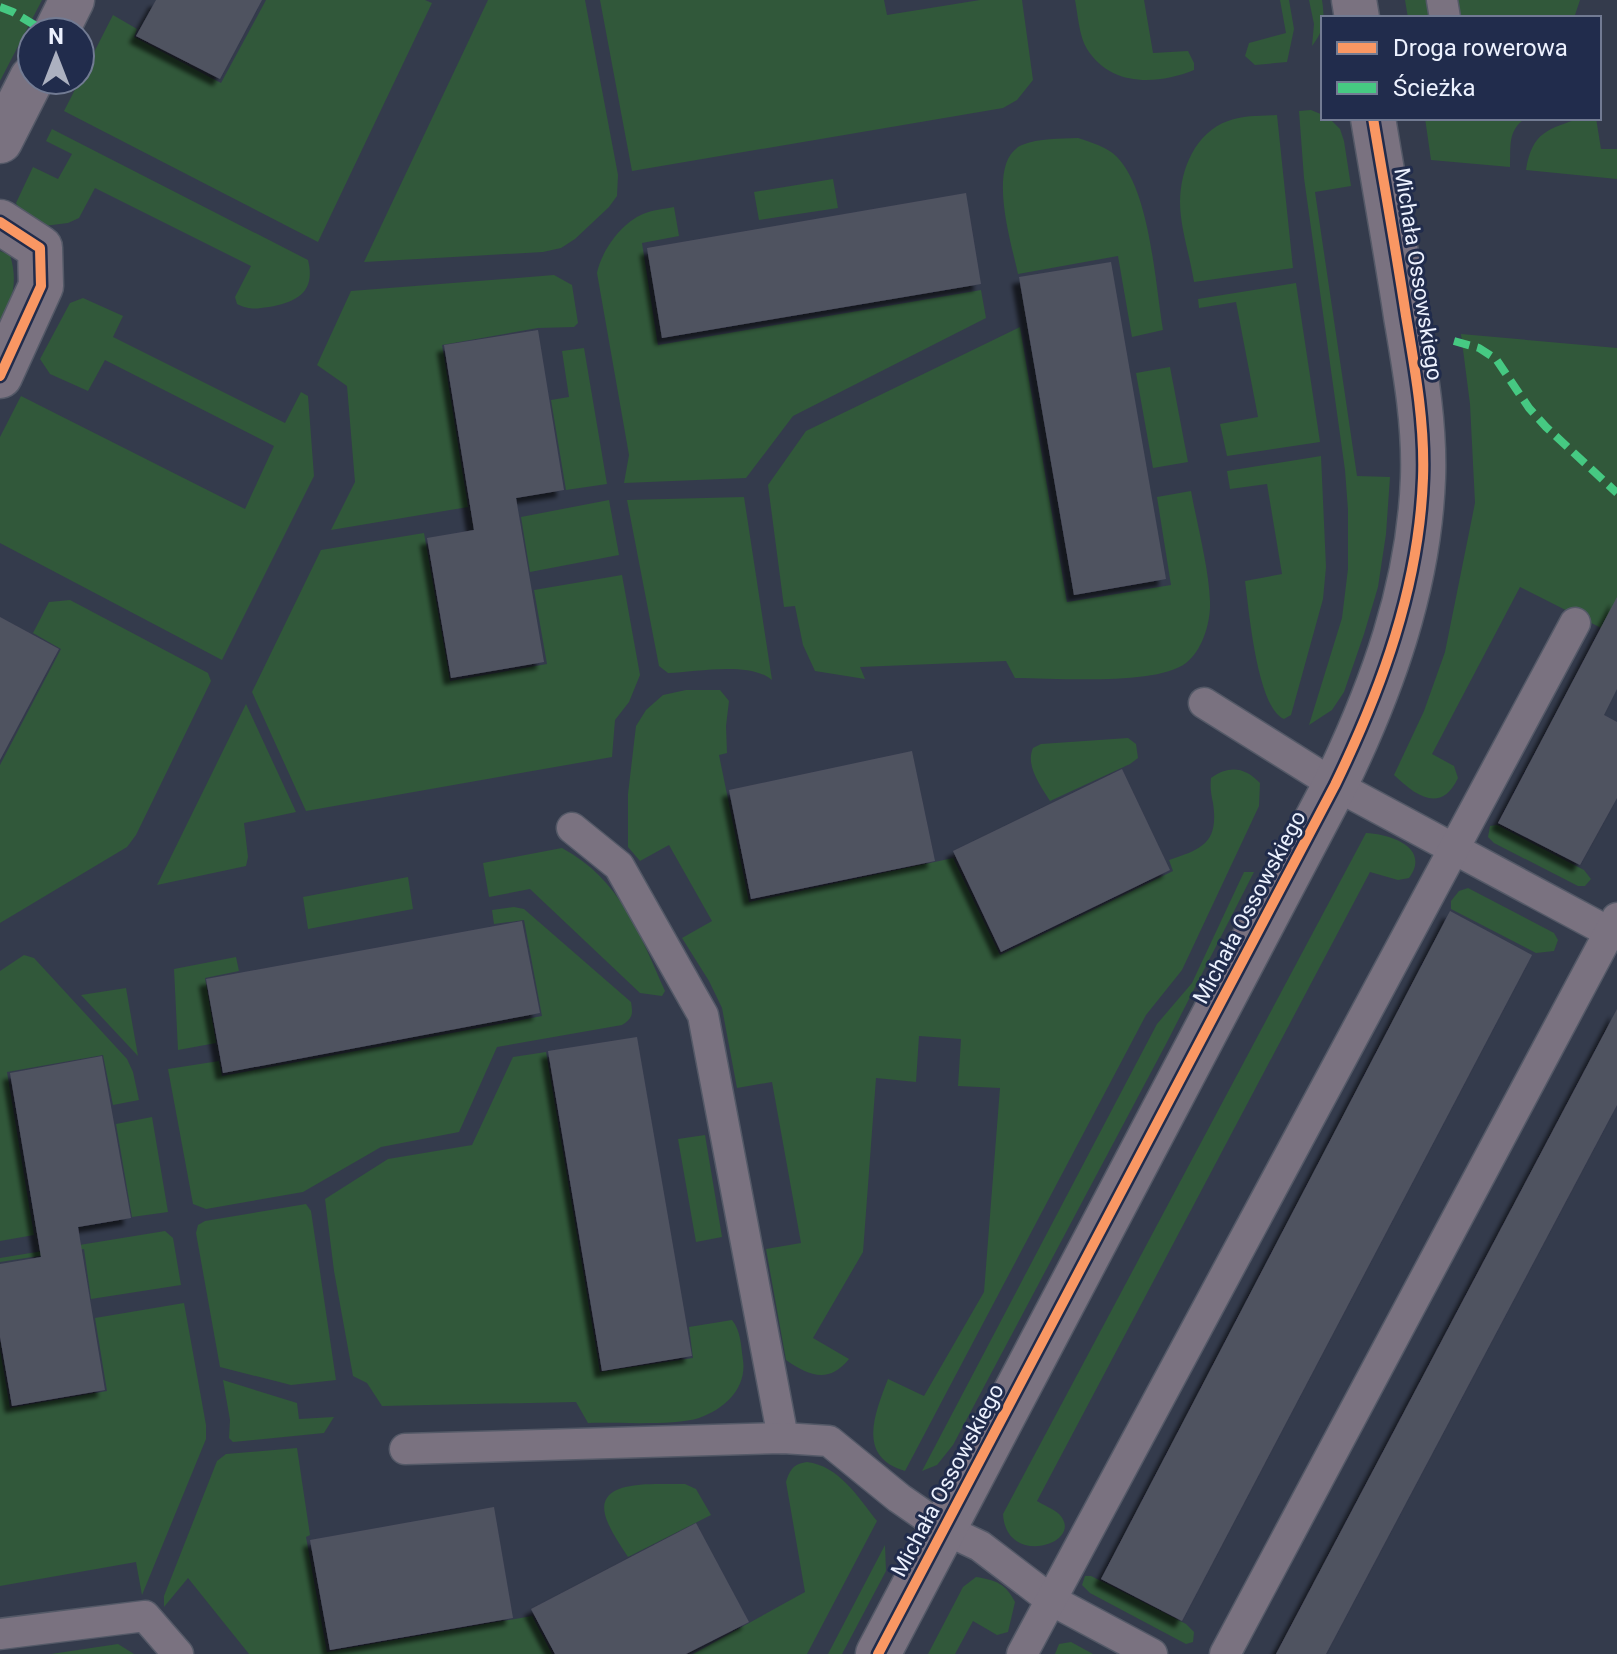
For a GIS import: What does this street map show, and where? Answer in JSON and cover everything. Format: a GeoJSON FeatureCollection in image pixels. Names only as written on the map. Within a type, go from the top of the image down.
{"type":"FeatureCollection","features":[{"type":"Feature","properties":{"kind":"street"},"geometry":{"type":"LineString","coordinates":[[0,141],[23,96]]}},
{"type":"Feature","properties":{"kind":"street","name":"Michała Ossowskiego"},"geometry":{"type":"LineString","coordinates":[[878,1654],[1335,785],[1385,673],[1403,610],[1417,542],[1423,478],[1414,361],[1373,120]]}},
{"type":"Feature","properties":{"kind":"street"},"geometry":{"type":"LineString","coordinates":[[0,222],[40,248],[41,286],[0,376]]}},
{"type":"Feature","properties":{"kind":"lane"},"geometry":{"type":"LineString","coordinates":[[1022,1654],[1575,623]]}},
{"type":"Feature","properties":{"kind":"lane"},"geometry":{"type":"LineString","coordinates":[[1204,703],[1335,785],[1455,850],[1613,925],[1225,1654]]}},
{"type":"Feature","properties":{"kind":"lane"},"geometry":{"type":"LineString","coordinates":[[572,828],[619,866],[703,1015],[783,1438]]}},
{"type":"Feature","properties":{"kind":"lane"},"geometry":{"type":"LineString","coordinates":[[405,1449],[783,1438],[829,1441],[899,1498],[944,1529],[980,1546],[1051,1600],[1152,1654]]}},
{"type":"Feature","properties":{"kind":"lane"},"geometry":{"type":"LineString","coordinates":[[0,1634],[145,1616],[178,1654]]}},
{"type":"Feature","properties":{"kind":"green space"},"geometry":{"type":"Polygon","coordinates":[[[0,0],[42,0],[34,16],[16,16],[16,50],[0,81],[0,0]]]}},
{"type":"Feature","properties":{"kind":"green space"},"geometry":{"type":"Polygon","coordinates":[[[266,0],[425,0],[432,3],[318,242],[64,111],[72,96],[96,96],[96,48],[113,15],[137,29],[134,37],[221,83],[266,0]]]}},
{"type":"Feature","properties":{"kind":"green space"},"geometry":{"type":"Polygon","coordinates":[[[488,0],[585,0],[618,175],[617,196],[575,239],[561,248],[543,252],[364,262],[488,0]]]}},
{"type":"Feature","properties":{"kind":"green space"},"geometry":{"type":"Polygon","coordinates":[[[600,0],[884,0],[887,15],[980,0],[1022,0],[1033,80],[1017,100],[1003,108],[632,171],[600,0]]]}},
{"type":"Feature","properties":{"kind":"green space"},"geometry":{"type":"Polygon","coordinates":[[[1075,0],[1144,0],[1153,53],[1188,51],[1194,70],[1150,80],[1122,76],[1109,70],[1097,61],[1084,44],[1075,0]]]}},
{"type":"Feature","properties":{"kind":"green space"},"geometry":{"type":"Polygon","coordinates":[[[1280,0],[1289,0],[1294,29],[1287,62],[1255,65],[1245,56],[1249,43],[1286,33],[1280,0]]]}},
{"type":"Feature","properties":{"kind":"green space"},"geometry":{"type":"Polygon","coordinates":[[[1309,0],[1322,0],[1321,30],[1312,46],[1314,24],[1309,0]]]}},
{"type":"Feature","properties":{"kind":"green space"},"geometry":{"type":"Polygon","coordinates":[[[1405,0],[1580,0],[1575,16],[1408,16],[1405,0]]]}},
{"type":"Feature","properties":{"kind":"green space"},"geometry":{"type":"Polygon","coordinates":[[[1311,110],[1321,114],[1321,120],[1331,120],[1340,129],[1344,141],[1351,186],[1315,192],[1357,476],[1390,477],[1378,587],[1364,634],[1344,692],[1332,710],[1309,725],[1342,618],[1348,569],[1348,510],[1304,178],[1299,111],[1311,110]]]}},
{"type":"Feature","properties":{"kind":"green space"},"geometry":{"type":"Polygon","coordinates":[[[1277,115],[1293,268],[1194,282],[1180,212],[1183,177],[1192,153],[1207,134],[1228,121],[1277,115]]]}},
{"type":"Feature","properties":{"kind":"green space"},"geometry":{"type":"Polygon","coordinates":[[[1425,120],[1524,120],[1513,134],[1510,167],[1431,160],[1425,120]]]}},
{"type":"Feature","properties":{"kind":"green space"},"geometry":{"type":"Polygon","coordinates":[[[1575,120],[1596,120],[1601,149],[1617,149],[1617,179],[1526,170],[1537,140],[1559,125],[1575,120]]]}},
{"type":"Feature","properties":{"kind":"green space"},"geometry":{"type":"Polygon","coordinates":[[[52,129],[308,260],[307,288],[296,298],[279,305],[253,308],[237,304],[235,297],[251,266],[95,188],[79,218],[68,223],[44,226],[23,215],[16,203],[33,167],[58,179],[72,154],[46,141],[52,129]]]}},
{"type":"Feature","properties":{"kind":"green space"},"geometry":{"type":"Polygon","coordinates":[[[1078,138],[1113,153],[1128,172],[1137,192],[1149,238],[1163,330],[1132,337],[1118,256],[1018,274],[1004,205],[1005,168],[1011,154],[1022,145],[1035,141],[1078,138]]]}},
{"type":"Feature","properties":{"kind":"green space"},"geometry":{"type":"Polygon","coordinates":[[[833,179],[838,208],[759,220],[754,192],[833,179]]]}},
{"type":"Feature","properties":{"kind":"green space"},"geometry":{"type":"Polygon","coordinates":[[[674,207],[679,236],[642,243],[658,345],[981,290],[986,318],[793,416],[746,478],[624,483],[629,455],[597,273],[608,247],[627,224],[647,213],[674,207]]]}},
{"type":"Feature","properties":{"kind":"green space"},"geometry":{"type":"Polygon","coordinates":[[[0,251],[10,255],[14,284],[0,329],[0,251]]]}},
{"type":"Feature","properties":{"kind":"green space"},"geometry":{"type":"Polygon","coordinates":[[[554,275],[572,285],[578,323],[574,327],[538,328],[442,345],[468,507],[331,530],[355,482],[347,386],[317,365],[351,291],[554,275]]]}},
{"type":"Feature","properties":{"kind":"green space"},"geometry":{"type":"Polygon","coordinates":[[[1296,283],[1320,442],[1227,456],[1220,424],[1258,417],[1236,302],[1199,308],[1198,299],[1296,283]]]}},
{"type":"Feature","properties":{"kind":"green space"},"geometry":{"type":"Polygon","coordinates":[[[83,298],[123,316],[113,337],[285,423],[301,392],[308,396],[314,476],[222,660],[0,543],[0,437],[21,396],[245,509],[274,446],[105,360],[88,391],[50,374],[40,359],[70,303],[83,298]]]}},
{"type":"Feature","properties":{"kind":"green space"},"geometry":{"type":"Polygon","coordinates":[[[1020,327],[1067,602],[1171,585],[1157,497],[1191,491],[1210,601],[1207,626],[1197,651],[1186,663],[1172,670],[1129,678],[1015,678],[1006,661],[860,667],[865,679],[815,671],[803,645],[795,606],[784,607],[768,485],[806,431],[1020,327]]]}},
{"type":"Feature","properties":{"kind":"green space"},"geometry":{"type":"Polygon","coordinates":[[[1461,334],[1617,348],[1617,636],[1520,587],[1432,754],[1454,766],[1458,778],[1444,796],[1428,798],[1419,795],[1394,775],[1424,711],[1445,652],[1475,503],[1470,404],[1461,334]]]}},
{"type":"Feature","properties":{"kind":"green space"},"geometry":{"type":"Polygon","coordinates":[[[584,348],[607,484],[566,490],[551,400],[569,397],[562,351],[584,348]]]}},
{"type":"Feature","properties":{"kind":"green space"},"geometry":{"type":"Polygon","coordinates":[[[1170,367],[1188,462],[1153,468],[1136,373],[1170,367]]]}},
{"type":"Feature","properties":{"kind":"green space"},"geometry":{"type":"Polygon","coordinates":[[[1321,456],[1326,567],[1323,599],[1291,715],[1284,719],[1267,697],[1261,678],[1245,581],[1282,574],[1267,484],[1230,489],[1227,471],[1321,456]]]}},
{"type":"Feature","properties":{"kind":"green space"},"geometry":{"type":"Polygon","coordinates":[[[744,497],[772,680],[762,674],[737,669],[668,673],[659,666],[627,500],[744,497]]]}},
{"type":"Feature","properties":{"kind":"green space"},"geometry":{"type":"Polygon","coordinates":[[[609,500],[619,555],[530,572],[521,517],[609,500]]]}},
{"type":"Feature","properties":{"kind":"green space"},"geometry":{"type":"Polygon","coordinates":[[[424,533],[450,681],[547,664],[534,590],[622,575],[640,675],[629,702],[615,720],[612,757],[306,811],[252,692],[321,550],[424,533]]]}},
{"type":"Feature","properties":{"kind":"green space"},"geometry":{"type":"Polygon","coordinates":[[[70,600],[208,673],[211,681],[136,835],[127,847],[0,923],[0,765],[61,649],[33,633],[49,602],[70,600]]]}},
{"type":"Feature","properties":{"kind":"green space"},"geometry":{"type":"Polygon","coordinates":[[[686,690],[720,690],[729,701],[727,753],[719,755],[749,902],[953,858],[1000,955],[1173,871],[1169,860],[1199,848],[1210,836],[1214,816],[1211,778],[1224,771],[1237,770],[1249,774],[1260,783],[1259,806],[1182,970],[1146,1015],[905,1471],[880,1456],[875,1445],[873,1432],[878,1406],[888,1379],[924,1396],[984,1292],[1000,1088],[958,1086],[961,1039],[919,1036],[916,1082],[876,1078],[863,1252],[813,1338],[849,1359],[826,1375],[803,1370],[786,1360],[766,1249],[801,1243],[772,1082],[737,1088],[722,1008],[682,938],[712,921],[669,845],[640,861],[628,847],[628,794],[636,726],[646,710],[663,695],[686,690]]]}},
{"type":"Feature","properties":{"kind":"green space"},"geometry":{"type":"Polygon","coordinates":[[[246,704],[296,812],[244,823],[248,857],[246,866],[157,885],[246,704]]]}},
{"type":"Feature","properties":{"kind":"green space"},"geometry":{"type":"Polygon","coordinates":[[[1128,738],[1136,744],[1138,758],[1050,801],[1032,769],[1033,748],[1041,744],[1128,738]]]}},
{"type":"Feature","properties":{"kind":"green space"},"geometry":{"type":"Polygon","coordinates":[[[1497,825],[1584,870],[1591,879],[1585,886],[1578,886],[1494,843],[1488,837],[1490,826],[1497,825]]]}},
{"type":"Feature","properties":{"kind":"green space"},"geometry":{"type":"Polygon","coordinates":[[[1366,833],[1386,836],[1412,851],[1414,867],[1409,878],[1398,880],[1370,872],[1037,1501],[1059,1514],[1065,1525],[1062,1534],[1043,1546],[1029,1546],[1017,1541],[1007,1531],[1003,1514],[1366,833]]]}},
{"type":"Feature","properties":{"kind":"green space"},"geometry":{"type":"Polygon","coordinates":[[[562,848],[582,861],[614,892],[637,929],[665,991],[662,996],[640,993],[530,889],[489,897],[483,863],[562,848]]]}},
{"type":"Feature","properties":{"kind":"green space"},"geometry":{"type":"Polygon","coordinates":[[[1244,872],[1254,872],[953,1445],[937,1465],[922,1471],[1157,1024],[1192,983],[1244,872]]]}},
{"type":"Feature","properties":{"kind":"green space"},"geometry":{"type":"Polygon","coordinates":[[[408,877],[413,909],[308,929],[303,897],[408,877]]]}},
{"type":"Feature","properties":{"kind":"green space"},"geometry":{"type":"Polygon","coordinates":[[[1468,888],[1554,933],[1558,940],[1554,951],[1536,953],[1451,909],[1451,901],[1459,891],[1468,888]]]}},
{"type":"Feature","properties":{"kind":"green space"},"geometry":{"type":"Polygon","coordinates":[[[524,909],[631,1002],[630,1018],[622,1025],[497,1047],[459,1132],[381,1147],[303,1192],[206,1209],[193,1204],[168,1069],[219,1061],[222,1076],[542,1016],[524,920],[494,924],[492,910],[524,909]]]}},
{"type":"Feature","properties":{"kind":"green space"},"geometry":{"type":"Polygon","coordinates":[[[24,955],[34,958],[127,1059],[139,1100],[113,1105],[103,1055],[7,1072],[34,1235],[0,1241],[0,971],[24,955]]]}},
{"type":"Feature","properties":{"kind":"green space"},"geometry":{"type":"Polygon","coordinates":[[[236,957],[239,971],[205,978],[216,1043],[178,1050],[174,969],[236,957]]]}},
{"type":"Feature","properties":{"kind":"green space"},"geometry":{"type":"Polygon","coordinates":[[[126,988],[138,1056],[81,995],[126,988]]]}},
{"type":"Feature","properties":{"kind":"green space"},"geometry":{"type":"Polygon","coordinates":[[[546,1052],[600,1372],[693,1358],[689,1327],[732,1320],[741,1344],[741,1380],[732,1396],[709,1414],[675,1422],[588,1423],[576,1402],[382,1406],[367,1383],[353,1376],[325,1199],[388,1159],[472,1145],[513,1057],[546,1052]]]}},
{"type":"Feature","properties":{"kind":"green space"},"geometry":{"type":"Polygon","coordinates":[[[152,1117],[168,1212],[132,1217],[116,1124],[152,1117]]]}},
{"type":"Feature","properties":{"kind":"green space"},"geometry":{"type":"Polygon","coordinates":[[[705,1135],[722,1237],[696,1242],[678,1139],[705,1135]]]}},
{"type":"Feature","properties":{"kind":"green space"},"geometry":{"type":"Polygon","coordinates":[[[306,1204],[311,1211],[336,1380],[291,1385],[220,1367],[196,1233],[198,1225],[205,1221],[306,1204]]]}},
{"type":"Feature","properties":{"kind":"green space"},"geometry":{"type":"Polygon","coordinates":[[[165,1231],[173,1238],[181,1285],[91,1299],[84,1249],[0,1262],[0,1258],[165,1231]]]}},
{"type":"Feature","properties":{"kind":"green space"},"geometry":{"type":"Polygon","coordinates":[[[184,1303],[206,1439],[142,1595],[136,1562],[0,1586],[0,1350],[10,1408],[107,1391],[95,1318],[184,1303]]]}},
{"type":"Feature","properties":{"kind":"green space"},"geometry":{"type":"Polygon","coordinates":[[[223,1380],[297,1403],[299,1419],[334,1417],[324,1433],[233,1442],[229,1438],[230,1420],[223,1380]]]}},
{"type":"Feature","properties":{"kind":"green space"},"geometry":{"type":"Polygon","coordinates":[[[297,1448],[310,1535],[306,1537],[327,1652],[532,1616],[552,1654],[249,1654],[188,1578],[164,1607],[164,1596],[217,1461],[226,1454],[297,1448]]]}},
{"type":"Feature","properties":{"kind":"green space"},"geometry":{"type":"Polygon","coordinates":[[[807,1462],[838,1476],[877,1521],[807,1654],[693,1654],[805,1592],[786,1482],[793,1468],[807,1462]]]}},
{"type":"Feature","properties":{"kind":"green space"},"geometry":{"type":"Polygon","coordinates":[[[685,1484],[696,1489],[711,1515],[628,1557],[608,1523],[604,1508],[607,1497],[628,1486],[685,1484]]]}},
{"type":"Feature","properties":{"kind":"green space"},"geometry":{"type":"Polygon","coordinates":[[[885,1545],[886,1571],[842,1654],[828,1654],[885,1545]]]}},
{"type":"Feature","properties":{"kind":"green space"},"geometry":{"type":"Polygon","coordinates":[[[1085,1576],[1091,1576],[1186,1624],[1194,1632],[1193,1642],[1186,1644],[1090,1593],[1082,1585],[1085,1576]]]}},
{"type":"Feature","properties":{"kind":"green space"},"geometry":{"type":"Polygon","coordinates":[[[976,1577],[1000,1584],[1012,1596],[1015,1602],[1008,1632],[997,1635],[973,1621],[955,1654],[928,1654],[963,1587],[976,1577]]]}},
{"type":"Feature","properties":{"kind":"green space"},"geometry":{"type":"Polygon","coordinates":[[[1071,1642],[1093,1654],[1055,1654],[1059,1644],[1071,1642]]]}},
{"type":"Feature","properties":{"kind":"green space"},"geometry":{"type":"Polygon","coordinates":[[[118,1644],[134,1654],[51,1654],[118,1644]]]}},
{"type":"Feature","properties":{"kind":"building"},"geometry":{"type":"Polygon","coordinates":[[[156,0],[262,0],[220,79],[136,36],[156,0]]]}},
{"type":"Feature","properties":{"kind":"building"},"geometry":{"type":"Polygon","coordinates":[[[966,193],[981,284],[662,338],[647,248],[966,193]]]}},
{"type":"Feature","properties":{"kind":"building"},"geometry":{"type":"Polygon","coordinates":[[[1111,262],[1166,579],[1074,595],[1019,277],[1111,262]]]}},
{"type":"Feature","properties":{"kind":"building"},"geometry":{"type":"Polygon","coordinates":[[[538,330],[564,490],[516,498],[544,662],[451,678],[427,538],[474,530],[444,345],[538,330]]]}},
{"type":"Feature","properties":{"kind":"building"},"geometry":{"type":"Polygon","coordinates":[[[1617,597],[1617,689],[1604,715],[1617,722],[1617,798],[1580,865],[1498,823],[1617,597]]]}},
{"type":"Feature","properties":{"kind":"building"},"geometry":{"type":"Polygon","coordinates":[[[0,617],[59,649],[0,760],[0,617]]]}},
{"type":"Feature","properties":{"kind":"building"},"geometry":{"type":"Polygon","coordinates":[[[912,751],[935,861],[751,899],[729,790],[912,751]]]}},
{"type":"Feature","properties":{"kind":"building"},"geometry":{"type":"Polygon","coordinates":[[[1122,769],[1170,870],[1001,952],[953,851],[1122,769]]]}},
{"type":"Feature","properties":{"kind":"building"},"geometry":{"type":"Polygon","coordinates":[[[1450,911],[1532,955],[1182,1621],[1101,1579],[1450,911]]]}},
{"type":"Feature","properties":{"kind":"building"},"geometry":{"type":"Polygon","coordinates":[[[522,921],[540,1013],[223,1073],[206,979],[522,921]]]}},
{"type":"Feature","properties":{"kind":"building"},"geometry":{"type":"Polygon","coordinates":[[[1617,1009],[1617,1105],[1326,1654],[1276,1654],[1617,1009]]]}},
{"type":"Feature","properties":{"kind":"building"},"geometry":{"type":"Polygon","coordinates":[[[637,1037],[692,1356],[602,1371],[548,1051],[637,1037]]]}},
{"type":"Feature","properties":{"kind":"building"},"geometry":{"type":"Polygon","coordinates":[[[102,1056],[131,1218],[78,1227],[105,1390],[12,1406],[0,1337],[0,1264],[41,1257],[10,1073],[102,1056]]]}},
{"type":"Feature","properties":{"kind":"building"},"geometry":{"type":"Polygon","coordinates":[[[494,1507],[513,1618],[330,1650],[310,1540],[494,1507]]]}},
{"type":"Feature","properties":{"kind":"building"},"geometry":{"type":"Polygon","coordinates":[[[696,1523],[749,1622],[686,1654],[555,1654],[531,1609],[696,1523]]]}},
{"type":"Feature","properties":{"kind":"marked path"},"geometry":{"type":"LineString","coordinates":[[0,7],[20,16]]}},
{"type":"Feature","properties":{"kind":"marked path"},"geometry":{"type":"LineString","coordinates":[[1454,341],[1479,348],[1496,359],[1529,408],[1546,427],[1617,493]]}},
{"type":"Feature","properties":{"kind":"cycle path"},"geometry":{"type":"LineString","coordinates":[[878,1654],[1335,785],[1368,711],[1395,636],[1406,597],[1420,519],[1422,437],[1413,356],[1373,120]]}},
{"type":"Feature","properties":{"kind":"cycle path"},"geometry":{"type":"LineString","coordinates":[[0,222],[40,248],[41,286],[0,376]]}}]}
